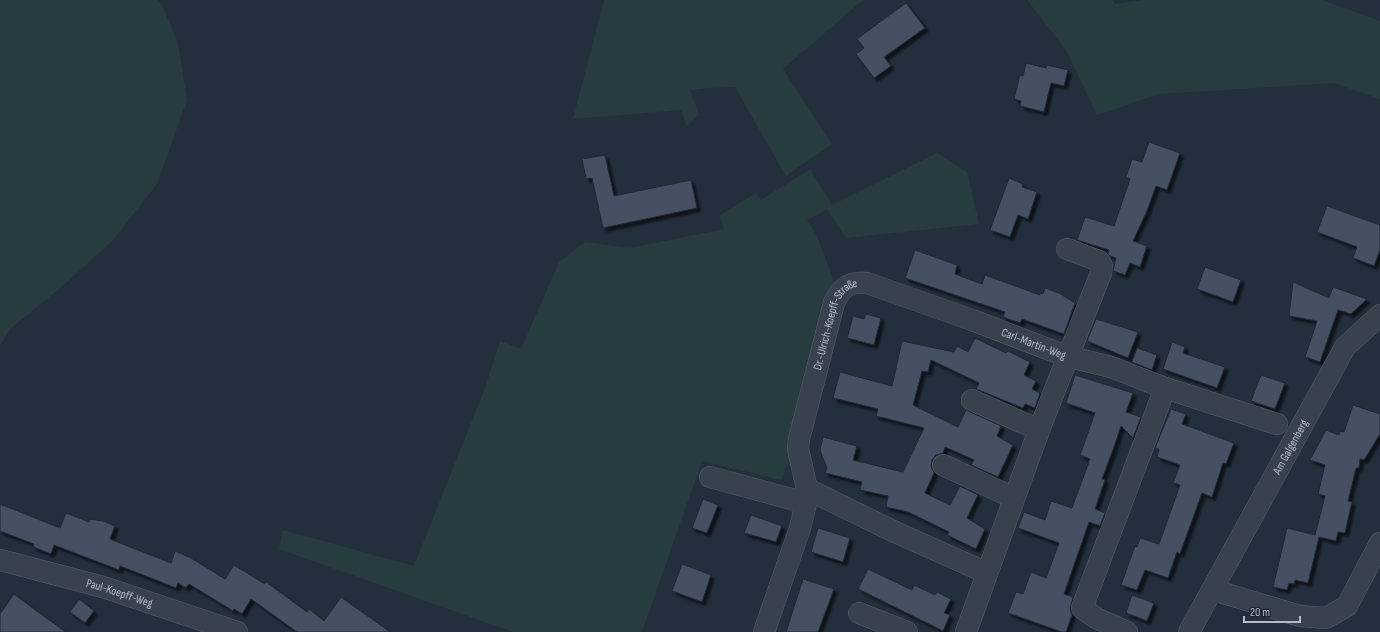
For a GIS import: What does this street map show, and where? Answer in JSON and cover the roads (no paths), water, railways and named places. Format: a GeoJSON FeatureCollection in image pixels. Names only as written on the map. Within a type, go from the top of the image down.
{"type":"FeatureCollection","features":[{"type":"Feature","properties":{"kind":"street"},"geometry":{"type":"LineString","coordinates":[[1066,356],[1101,273],[1102,266],[1099,261],[1067,249]]}},
{"type":"Feature","properties":{"kind":"street","name":"Dr.-Ulrich-Koepff-Straße"},"geometry":{"type":"LineString","coordinates":[[764,632],[800,528],[807,496],[798,449],[799,439],[838,293],[846,286],[856,282],[867,283],[972,320]]}},
{"type":"Feature","properties":{"kind":"street","name":"Am Galgenberg"},"geometry":{"type":"LineString","coordinates":[[1189,632],[1344,347],[1380,315]]}},
{"type":"Feature","properties":{"kind":"street","name":"Carl-Martin-Weg"},"geometry":{"type":"LineString","coordinates":[[966,632],[1066,356],[972,320]]}},
{"type":"Feature","properties":{"kind":"street","name":"Am Galgenberg"},"geometry":{"type":"LineString","coordinates":[[1066,356],[1111,367],[1165,388],[1276,424]]}},
{"type":"Feature","properties":{"kind":"street"},"geometry":{"type":"LineString","coordinates":[[1127,632],[1096,618],[1082,608],[1165,388]]}},
{"type":"Feature","properties":{"kind":"street"},"geometry":{"type":"LineString","coordinates":[[972,400],[1039,430]]}},
{"type":"Feature","properties":{"kind":"street"},"geometry":{"type":"LineString","coordinates":[[943,465],[1014,498]]}},
{"type":"Feature","properties":{"kind":"street"},"geometry":{"type":"LineString","coordinates":[[710,477],[807,496],[895,532],[987,573]]}},
{"type":"Feature","properties":{"kind":"street"},"geometry":{"type":"LineString","coordinates":[[1213,590],[1300,616],[1326,618],[1348,606],[1380,543]]}},
{"type":"Feature","properties":{"kind":"street","name":"Paul-Koepff-Weg"},"geometry":{"type":"LineString","coordinates":[[0,560],[102,587],[237,632]]}},
{"type":"Feature","properties":{"kind":"street"},"geometry":{"type":"LineString","coordinates":[[859,613],[907,632]]}}]}
